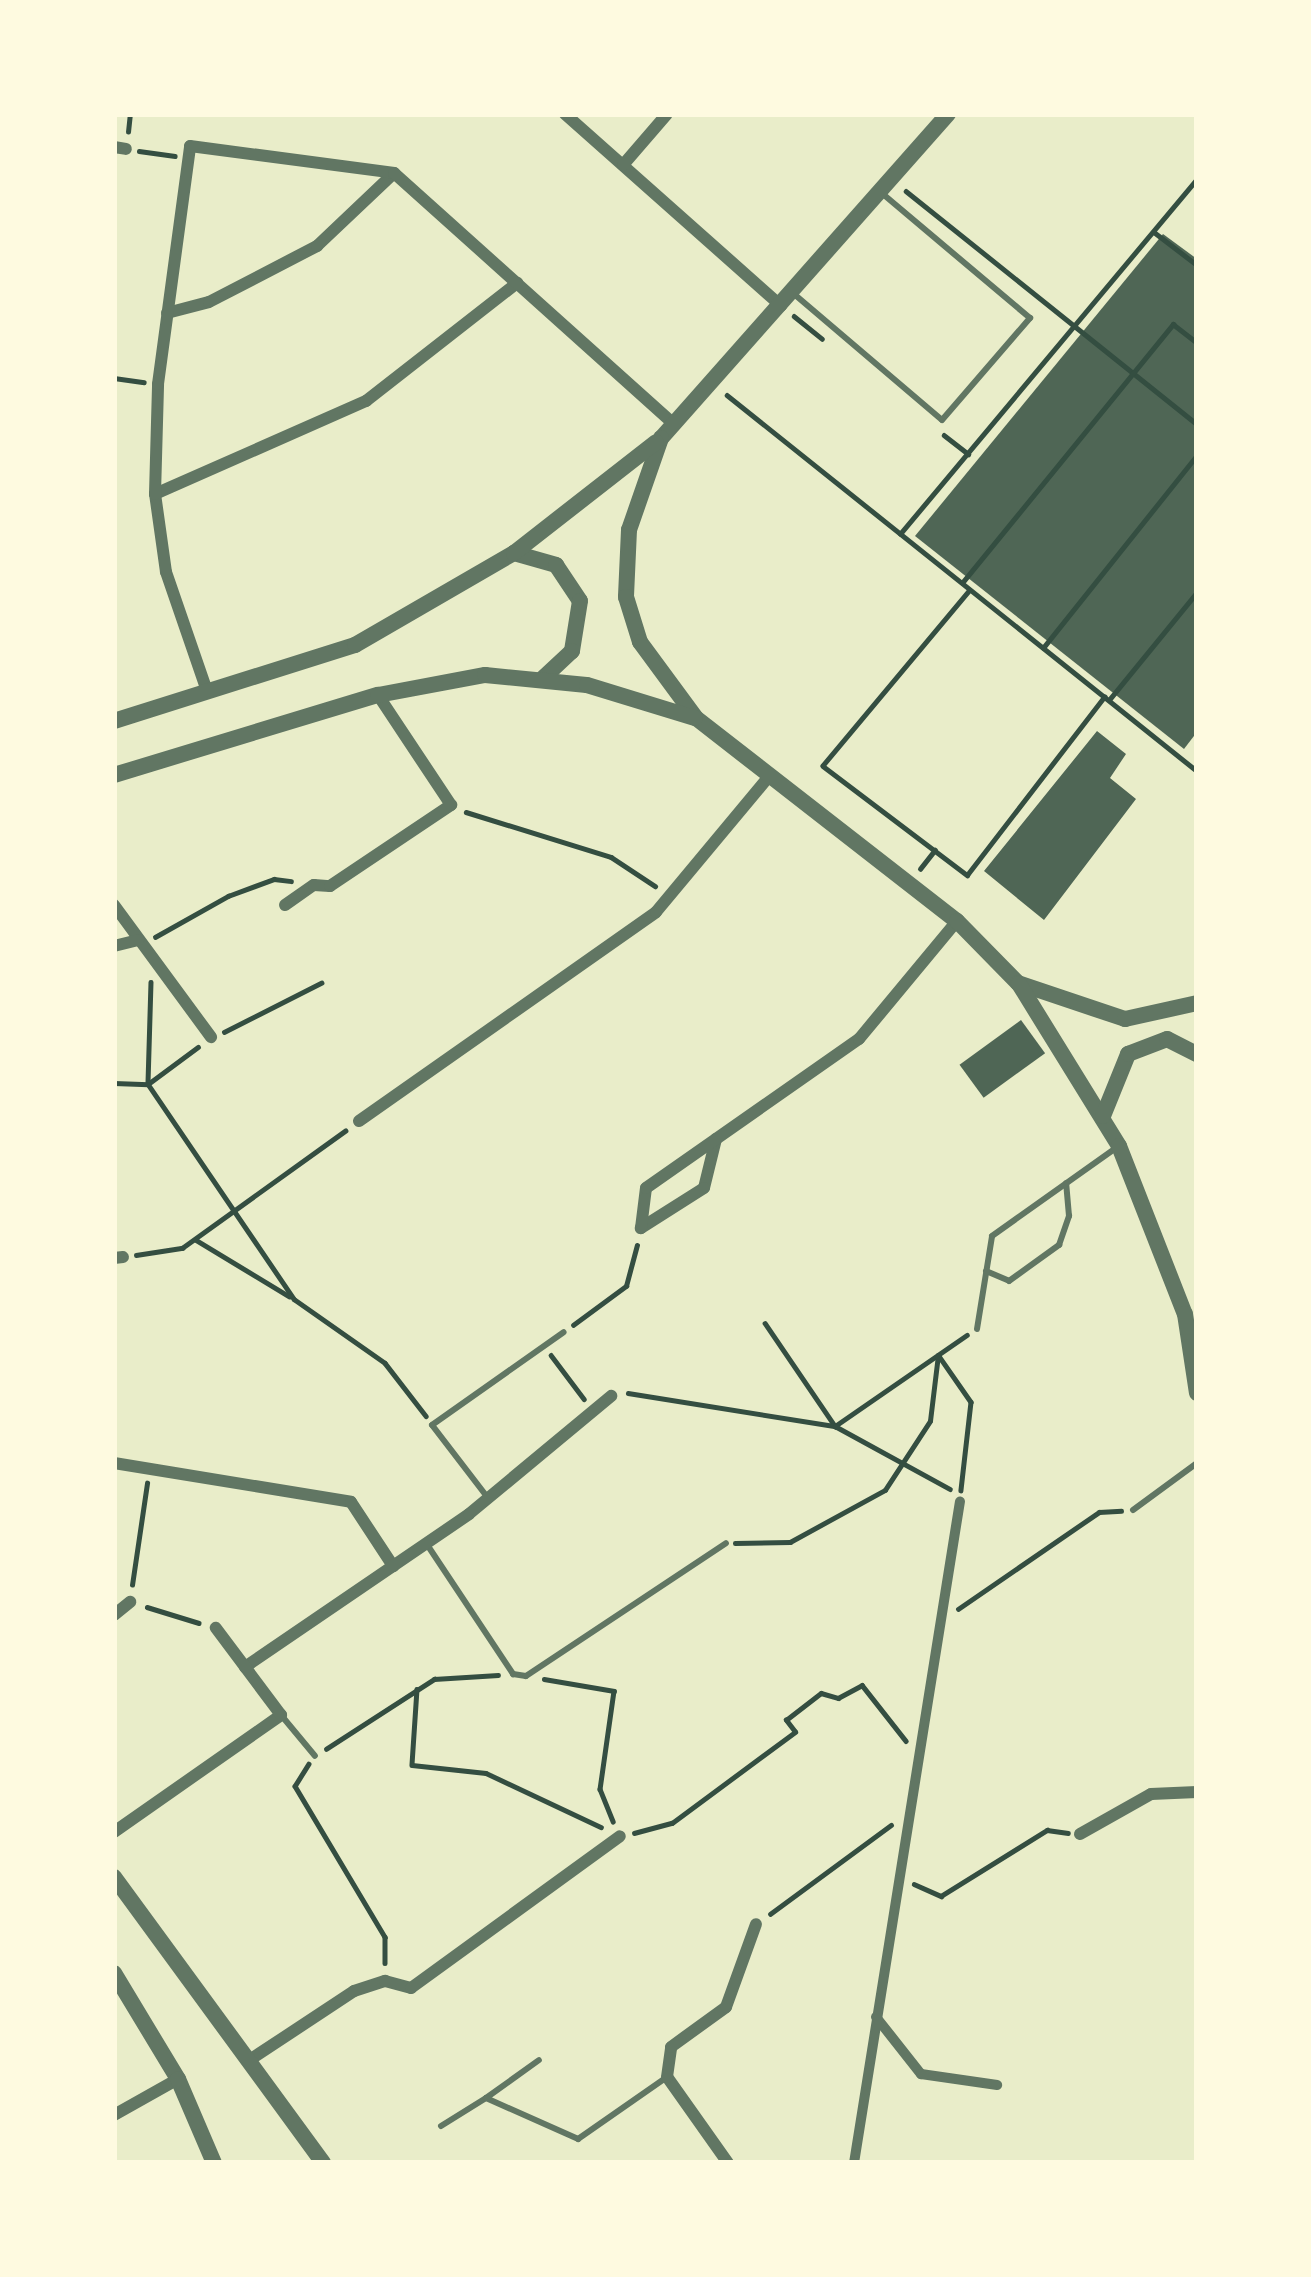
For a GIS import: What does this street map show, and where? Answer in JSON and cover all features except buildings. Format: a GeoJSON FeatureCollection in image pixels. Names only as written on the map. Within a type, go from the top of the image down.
{"type":"FeatureCollection","features":[{"type":"Feature","properties":{"kind":"street"},"geometry":{"type":"LineString","coordinates":[[566,114],[787,299]]}},
{"type":"Feature","properties":{"kind":"street"},"geometry":{"type":"LineString","coordinates":[[623,165],[667,114]]}},
{"type":"Feature","properties":{"kind":"street"},"geometry":{"type":"LineString","coordinates":[[114,721],[355,645],[514,554],[662,438],[948,114]]}},
{"type":"Feature","properties":{"kind":"street"},"geometry":{"type":"LineString","coordinates":[[208,692],[166,572],[154,494],[158,384],[190,146],[394,173],[675,424]]}},
{"type":"Feature","properties":{"kind":"street"},"geometry":{"type":"LineString","coordinates":[[167,314],[209,302],[317,246],[394,173]]}},
{"type":"Feature","properties":{"kind":"street"},"geometry":{"type":"LineString","coordinates":[[154,494],[366,401],[517,283]]}},
{"type":"Feature","properties":{"kind":"street"},"geometry":{"type":"LineString","coordinates":[[662,438],[629,530],[626,597],[640,642],[696,718],[957,921],[1018,983],[1119,1146],[1185,1314],[1197,1393]]}},
{"type":"Feature","properties":{"kind":"street"},"geometry":{"type":"LineString","coordinates":[[514,554],[556,565],[580,601],[572,651],[543,678]]}},
{"type":"Feature","properties":{"kind":"street"},"geometry":{"type":"LineString","coordinates":[[114,775],[378,695],[485,675],[543,678],[696,718]]}},
{"type":"Feature","properties":{"kind":"street"},"geometry":{"type":"LineString","coordinates":[[286,905],[314,885],[330,886],[451,805],[378,695]]}},
{"type":"Feature","properties":{"kind":"street"},"geometry":{"type":"LineString","coordinates":[[359,1121],[669,896],[770,775]]}},
{"type":"Feature","properties":{"kind":"street"},"geometry":{"type":"LineString","coordinates":[[114,905],[212,1037]]}},
{"type":"Feature","properties":{"kind":"street"},"geometry":{"type":"LineString","coordinates":[[641,1228],[646,1188],[859,1039],[957,921]]}},
{"type":"Feature","properties":{"kind":"street"},"geometry":{"type":"LineString","coordinates":[[114,946],[138,940]]}},
{"type":"Feature","properties":{"kind":"street"},"geometry":{"type":"LineString","coordinates":[[1018,983],[1125,1019],[1197,1003]]}},
{"type":"Feature","properties":{"kind":"street"},"geometry":{"type":"LineString","coordinates":[[1103,1116],[1128,1054],[1167,1039],[1197,1054]]}},
{"type":"Feature","properties":{"kind":"street"},"geometry":{"type":"LineString","coordinates":[[641,1228],[704,1188],[716,1139]]}},
{"type":"Feature","properties":{"kind":"street"},"geometry":{"type":"LineString","coordinates":[[245,1667],[488,1498],[611,1396]]}},
{"type":"Feature","properties":{"kind":"street"},"geometry":{"type":"LineString","coordinates":[[114,1463],[350,1502],[393,1566]]}},
{"type":"Feature","properties":{"kind":"street"},"geometry":{"type":"LineString","coordinates":[[854,2163],[960,1502]]}},
{"type":"Feature","properties":{"kind":"street"},"geometry":{"type":"LineString","coordinates":[[114,1615],[130,1603]]}},
{"type":"Feature","properties":{"kind":"street"},"geometry":{"type":"LineString","coordinates":[[114,1832],[281,1715],[216,1628]]}},
{"type":"Feature","properties":{"kind":"street"},"geometry":{"type":"LineString","coordinates":[[1080,1834],[1151,1794],[1197,1792]]}},
{"type":"Feature","properties":{"kind":"street"},"geometry":{"type":"LineString","coordinates":[[248,2061],[354,1990],[385,1981],[411,1988],[620,1836]]}},
{"type":"Feature","properties":{"kind":"street"},"geometry":{"type":"LineString","coordinates":[[114,1877],[322,2163]]}},
{"type":"Feature","properties":{"kind":"street"},"geometry":{"type":"LineString","coordinates":[[728,2163],[667,2077],[671,2047],[726,2007],[756,1924]]}},
{"type":"Feature","properties":{"kind":"street"},"geometry":{"type":"LineString","coordinates":[[114,1973],[178,2079],[214,2163]]}},
{"type":"Feature","properties":{"kind":"street"},"geometry":{"type":"LineString","coordinates":[[875,2018],[921,2074],[997,2085]]}},
{"type":"Feature","properties":{"kind":"street"},"geometry":{"type":"LineString","coordinates":[[114,2115],[178,2079]]}},
{"type":"Feature","properties":{"kind":"lane"},"geometry":{"type":"LineString","coordinates":[[787,299],[942,420],[1030,318],[886,185]]}},
{"type":"Feature","properties":{"kind":"lane"},"geometry":{"type":"LineString","coordinates":[[976,1329],[992,1236],[1119,1146]]}},
{"type":"Feature","properties":{"kind":"lane"},"geometry":{"type":"LineString","coordinates":[[986,1271],[1009,1281],[1058,1245],[1069,1216],[1066,1183]]}},
{"type":"Feature","properties":{"kind":"lane"},"geometry":{"type":"LineString","coordinates":[[488,1498],[432,1425],[564,1332]]}},
{"type":"Feature","properties":{"kind":"lane"},"geometry":{"type":"LineString","coordinates":[[1132,1510],[1197,1463]]}},
{"type":"Feature","properties":{"kind":"lane"},"geometry":{"type":"LineString","coordinates":[[426,1543],[513,1674],[526,1676],[726,1543]]}},
{"type":"Feature","properties":{"kind":"lane"},"geometry":{"type":"LineString","coordinates":[[281,1715],[315,1756]]}},
{"type":"Feature","properties":{"kind":"lane"},"geometry":{"type":"LineString","coordinates":[[441,2126],[539,2060]]}},
{"type":"Feature","properties":{"kind":"lane"},"geometry":{"type":"LineString","coordinates":[[486,2098],[578,2139],[667,2077]]}},
{"type":"Feature","properties":{"kind":"path"},"geometry":{"type":"LineString","coordinates":[[120,148],[189,158]]}},
{"type":"Feature","properties":{"kind":"path"},"geometry":{"type":"LineString","coordinates":[[900,534],[1197,179]]}},
{"type":"Feature","properties":{"kind":"path"},"geometry":{"type":"LineString","coordinates":[[886,185],[1197,424]]}},
{"type":"Feature","properties":{"kind":"path"},"geometry":{"type":"LineString","coordinates":[[1154,232],[1197,265]]}},
{"type":"Feature","properties":{"kind":"path"},"geometry":{"type":"LineString","coordinates":[[962,583],[1173,324],[1197,343]]}},
{"type":"Feature","properties":{"kind":"path"},"geometry":{"type":"LineString","coordinates":[[114,378],[158,384]]}},
{"type":"Feature","properties":{"kind":"path"},"geometry":{"type":"LineString","coordinates":[[713,384],[1197,771]]}},
{"type":"Feature","properties":{"kind":"path"},"geometry":{"type":"LineString","coordinates":[[1043,648],[1197,455]]}},
{"type":"Feature","properties":{"kind":"path"},"geometry":{"type":"LineString","coordinates":[[970,590],[824,766],[967,874],[1197,592]]}},
{"type":"Feature","properties":{"kind":"path"},"geometry":{"type":"LineString","coordinates":[[451,805],[611,857],[669,896]]}},
{"type":"Feature","properties":{"kind":"path"},"geometry":{"type":"LineString","coordinates":[[138,940],[172,934],[228,896],[274,879],[314,885]]}},
{"type":"Feature","properties":{"kind":"path"},"geometry":{"type":"LineString","coordinates":[[152,958],[148,1084],[294,1298]]}},
{"type":"Feature","properties":{"kind":"path"},"geometry":{"type":"LineString","coordinates":[[114,1083],[148,1084],[212,1037],[321,983]]}},
{"type":"Feature","properties":{"kind":"path"},"geometry":{"type":"LineString","coordinates":[[118,1258],[194,1240],[359,1121]]}},
{"type":"Feature","properties":{"kind":"path"},"geometry":{"type":"LineString","coordinates":[[564,1332],[626,1286],[641,1228]]}},
{"type":"Feature","properties":{"kind":"path"},"geometry":{"type":"LineString","coordinates":[[194,1240],[294,1298],[385,1363],[432,1425]]}},
{"type":"Feature","properties":{"kind":"path"},"geometry":{"type":"LineString","coordinates":[[765,1323],[835,1426]]}},
{"type":"Feature","properties":{"kind":"path"},"geometry":{"type":"LineString","coordinates":[[835,1426],[976,1329]]}},
{"type":"Feature","properties":{"kind":"path"},"geometry":{"type":"LineString","coordinates":[[544,1346],[593,1411]]}},
{"type":"Feature","properties":{"kind":"path"},"geometry":{"type":"LineString","coordinates":[[726,1543],[790,1542],[885,1490],[931,1421],[938,1355]]}},
{"type":"Feature","properties":{"kind":"path"},"geometry":{"type":"LineString","coordinates":[[938,1355],[970,1402],[960,1502]]}},
{"type":"Feature","properties":{"kind":"path"},"geometry":{"type":"LineString","coordinates":[[611,1396],[835,1426],[941,1478],[960,1502]]}},
{"type":"Feature","properties":{"kind":"path"},"geometry":{"type":"LineString","coordinates":[[149,1468],[130,1603],[216,1628]]}},
{"type":"Feature","properties":{"kind":"path"},"geometry":{"type":"LineString","coordinates":[[938,1623],[1099,1512],[1132,1510]]}},
{"type":"Feature","properties":{"kind":"path"},"geometry":{"type":"LineString","coordinates":[[385,1981],[386,1937],[295,1786],[315,1756],[434,1678],[513,1674]]}},
{"type":"Feature","properties":{"kind":"path"},"geometry":{"type":"LineString","coordinates":[[526,1676],[614,1691],[600,1789],[620,1836]]}},
{"type":"Feature","properties":{"kind":"path"},"geometry":{"type":"LineString","coordinates":[[417,1689],[412,1765],[486,1772],[620,1836],[672,1823],[795,1732],[786,1720],[821,1693],[838,1698],[862,1685],[917,1754]]}},
{"type":"Feature","properties":{"kind":"path"},"geometry":{"type":"LineString","coordinates":[[756,1924],[907,1813]]}},
{"type":"Feature","properties":{"kind":"path"},"geometry":{"type":"LineString","coordinates":[[898,1877],[941,1896],[1047,1830],[1080,1834]]}}]}
